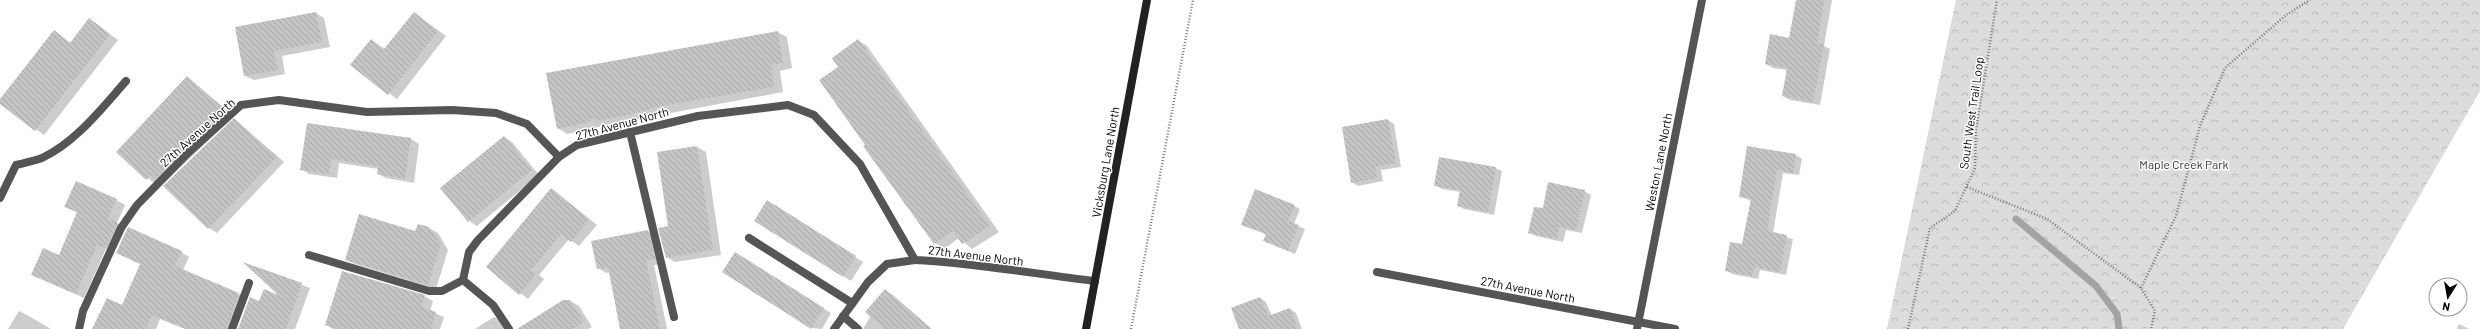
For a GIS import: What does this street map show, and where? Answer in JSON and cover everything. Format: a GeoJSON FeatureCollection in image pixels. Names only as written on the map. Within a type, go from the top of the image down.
{"type":"FeatureCollection","features":[{"type":"Feature","properties":{"kind":"main road","name":"Vicksburg Lane North"},"geometry":{"type":"LineString","coordinates":[[1086,329],[1147,0]]}},
{"type":"Feature","properties":{"kind":"street","name":"Weston Lane North"},"geometry":{"type":"LineString","coordinates":[[1638,326],[1702,0]]}},
{"type":"Feature","properties":{"kind":"street"},"geometry":{"type":"LineString","coordinates":[[0,198],[16,165],[42,158],[68,140],[99,112],[126,81]]}},
{"type":"Feature","properties":{"kind":"street","name":"27th Avenue North"},"geometry":{"type":"LineString","coordinates":[[79,329],[83,311],[121,228],[136,205],[188,153],[241,105],[279,100],[367,112],[452,110],[496,113],[527,124],[559,157],[577,145],[698,116],[788,105],[814,115],[860,164],[915,260],[950,261],[1022,273],[1095,281]]}},
{"type":"Feature","properties":{"kind":"street"},"geometry":{"type":"LineString","coordinates":[[630,132],[674,317]]}},
{"type":"Feature","properties":{"kind":"street"},"geometry":{"type":"LineString","coordinates":[[463,280],[469,252],[478,240],[559,157]]}},
{"type":"Feature","properties":{"kind":"street"},"geometry":{"type":"LineString","coordinates":[[749,238],[852,303]]}},
{"type":"Feature","properties":{"kind":"street"},"geometry":{"type":"LineString","coordinates":[[309,255],[429,291],[442,291],[463,280]]}},
{"type":"Feature","properties":{"kind":"street"},"geometry":{"type":"LineString","coordinates":[[834,329],[868,282],[887,264],[915,260]]}},
{"type":"Feature","properties":{"kind":"street","name":"27th Avenue North"},"geometry":{"type":"LineString","coordinates":[[1377,272],[1638,326],[1675,329]]}},
{"type":"Feature","properties":{"kind":"street"},"geometry":{"type":"LineString","coordinates":[[463,280],[492,305],[509,329]]}},
{"type":"Feature","properties":{"kind":"street"},"geometry":{"type":"LineString","coordinates":[[232,329],[249,283]]}},
{"type":"Feature","properties":{"kind":"street"},"geometry":{"type":"LineString","coordinates":[[843,316],[858,329]]}},
{"type":"Feature","properties":{"kind":"path"},"geometry":{"type":"LineString","coordinates":[[1131,329],[1193,0]]}},
{"type":"Feature","properties":{"kind":"path","name":"South West Trail Loop"},"geometry":{"type":"LineString","coordinates":[[1908,329],[1930,228],[1955,211],[1975,168],[1976,130],[1997,0]]}},
{"type":"Feature","properties":{"kind":"path"},"geometry":{"type":"LineString","coordinates":[[2141,288],[2176,216],[2200,126],[2225,68],[2286,14],[2310,0]]}},
{"type":"Feature","properties":{"kind":"path"},"geometry":{"type":"LineString","coordinates":[[1966,187],[2047,219],[2141,288],[2155,311],[2151,329]]}},
{"type":"Feature","properties":{"kind":"green space","name":"Maple Creek Park"},"geometry":{"type":"Polygon","coordinates":[[[1956,0],[2480,0],[2480,91],[2343,329],[1887,329],[1956,0]]]}},
{"type":"Feature","properties":{"kind":"building"},"geometry":{"type":"Polygon","coordinates":[[[1796,0],[1824,0],[1817,43],[1824,44],[1813,102],[1782,96],[1787,68],[1765,64],[1770,34],[1789,38],[1796,0]]]}},
{"type":"Feature","properties":{"kind":"building"},"geometry":{"type":"Polygon","coordinates":[[[316,12],[322,42],[274,51],[278,70],[244,76],[235,27],[316,12]]]}},
{"type":"Feature","properties":{"kind":"building"},"geometry":{"type":"Polygon","coordinates":[[[414,12],[438,31],[388,95],[350,65],[371,39],[384,49],[414,12]]]}},
{"type":"Feature","properties":{"kind":"building"},"geometry":{"type":"Polygon","coordinates":[[[89,18],[110,34],[35,131],[0,104],[0,99],[54,30],[70,43],[89,18]]]}},
{"type":"Feature","properties":{"kind":"building"},"geometry":{"type":"Polygon","coordinates":[[[778,31],[783,63],[771,65],[774,87],[661,106],[624,116],[596,121],[594,118],[589,122],[557,129],[546,73],[778,31]]]}},
{"type":"Feature","properties":{"kind":"building"},"geometry":{"type":"Polygon","coordinates":[[[858,39],[990,226],[962,244],[953,231],[934,244],[863,146],[865,145],[819,80],[838,67],[832,58],[858,39]]]}},
{"type":"Feature","properties":{"kind":"building"},"geometry":{"type":"Polygon","coordinates":[[[187,76],[226,111],[155,179],[151,175],[146,180],[116,152],[187,76]]]}},
{"type":"Feature","properties":{"kind":"building"},"geometry":{"type":"Polygon","coordinates":[[[234,118],[277,157],[208,229],[163,186],[234,118]]]}},
{"type":"Feature","properties":{"kind":"building"},"geometry":{"type":"Polygon","coordinates":[[[1388,119],[1396,163],[1375,167],[1377,178],[1351,183],[1342,127],[1388,119]]]}},
{"type":"Feature","properties":{"kind":"building"},"geometry":{"type":"Polygon","coordinates":[[[307,123],[411,138],[405,179],[377,174],[378,166],[331,159],[329,174],[300,170],[307,123]]]}},
{"type":"Feature","properties":{"kind":"building"},"geometry":{"type":"Polygon","coordinates":[[[504,136],[532,170],[468,222],[440,188],[504,136]]]}},
{"type":"Feature","properties":{"kind":"building"},"geometry":{"type":"Polygon","coordinates":[[[697,146],[713,250],[666,258],[658,228],[668,226],[657,152],[697,146]]]}},
{"type":"Feature","properties":{"kind":"building"},"geometry":{"type":"Polygon","coordinates":[[[1747,146],[1796,154],[1793,173],[1777,170],[1767,231],[1787,235],[1780,272],[1754,267],[1752,276],[1725,271],[1730,242],[1742,244],[1751,199],[1739,197],[1747,146]]]}},
{"type":"Feature","properties":{"kind":"building"},"geometry":{"type":"Polygon","coordinates":[[[1439,157],[1496,167],[1488,212],[1457,206],[1460,190],[1434,186],[1439,157]]]}},
{"type":"Feature","properties":{"kind":"building"},"geometry":{"type":"Polygon","coordinates":[[[76,181],[117,199],[108,218],[118,223],[106,248],[97,245],[76,294],[31,275],[43,248],[59,255],[77,212],[64,207],[76,181]]]}},
{"type":"Feature","properties":{"kind":"building"},"geometry":{"type":"Polygon","coordinates":[[[1548,182],[1585,190],[1576,230],[1559,227],[1557,239],[1528,233],[1534,207],[1543,208],[1548,182]]]}},
{"type":"Feature","properties":{"kind":"building"},"geometry":{"type":"Polygon","coordinates":[[[551,188],[589,219],[571,242],[561,234],[531,270],[536,274],[519,295],[486,267],[551,188]]]}},
{"type":"Feature","properties":{"kind":"building"},"geometry":{"type":"Polygon","coordinates":[[[1255,189],[1295,205],[1288,221],[1299,225],[1288,251],[1263,241],[1266,234],[1241,225],[1255,189]]]}},
{"type":"Feature","properties":{"kind":"building"},"geometry":{"type":"Polygon","coordinates":[[[767,200],[856,256],[843,277],[754,221],[767,200]]]}},
{"type":"Feature","properties":{"kind":"building"},"geometry":{"type":"Polygon","coordinates":[[[359,214],[415,231],[418,224],[429,227],[441,244],[428,285],[345,260],[359,214]]]}},
{"type":"Feature","properties":{"kind":"building"},"geometry":{"type":"Polygon","coordinates":[[[128,227],[182,251],[175,266],[239,293],[227,329],[186,329],[152,315],[146,329],[92,329],[107,298],[122,305],[140,264],[116,253],[128,227]]]}},
{"type":"Feature","properties":{"kind":"building"},"geometry":{"type":"Polygon","coordinates":[[[648,230],[655,259],[646,260],[660,329],[620,329],[608,267],[597,269],[591,241],[648,230]]]}},
{"type":"Feature","properties":{"kind":"building"},"geometry":{"type":"Polygon","coordinates":[[[735,252],[824,308],[811,329],[722,272],[735,252]]]}},
{"type":"Feature","properties":{"kind":"building"},"geometry":{"type":"Polygon","coordinates":[[[243,262],[302,283],[286,329],[238,329],[250,297],[259,301],[264,289],[278,295],[243,262]]]}},
{"type":"Feature","properties":{"kind":"building"},"geometry":{"type":"Polygon","coordinates":[[[342,271],[425,295],[421,307],[436,312],[431,329],[337,329],[325,325],[342,271]]]}},
{"type":"Feature","properties":{"kind":"building"},"geometry":{"type":"Polygon","coordinates":[[[885,289],[931,329],[885,329],[865,312],[885,289]]]}},
{"type":"Feature","properties":{"kind":"building"},"geometry":{"type":"Polygon","coordinates":[[[1260,297],[1268,316],[1290,308],[1298,329],[1239,329],[1231,308],[1260,297]]]}},
{"type":"Feature","properties":{"kind":"building"},"geometry":{"type":"Polygon","coordinates":[[[563,300],[570,300],[584,322],[572,329],[517,329],[563,300]]]}},
{"type":"Feature","properties":{"kind":"waterway"},"geometry":{"type":"LineString","coordinates":[[2016,219],[2096,286],[2117,314],[2119,329]]}}]}
